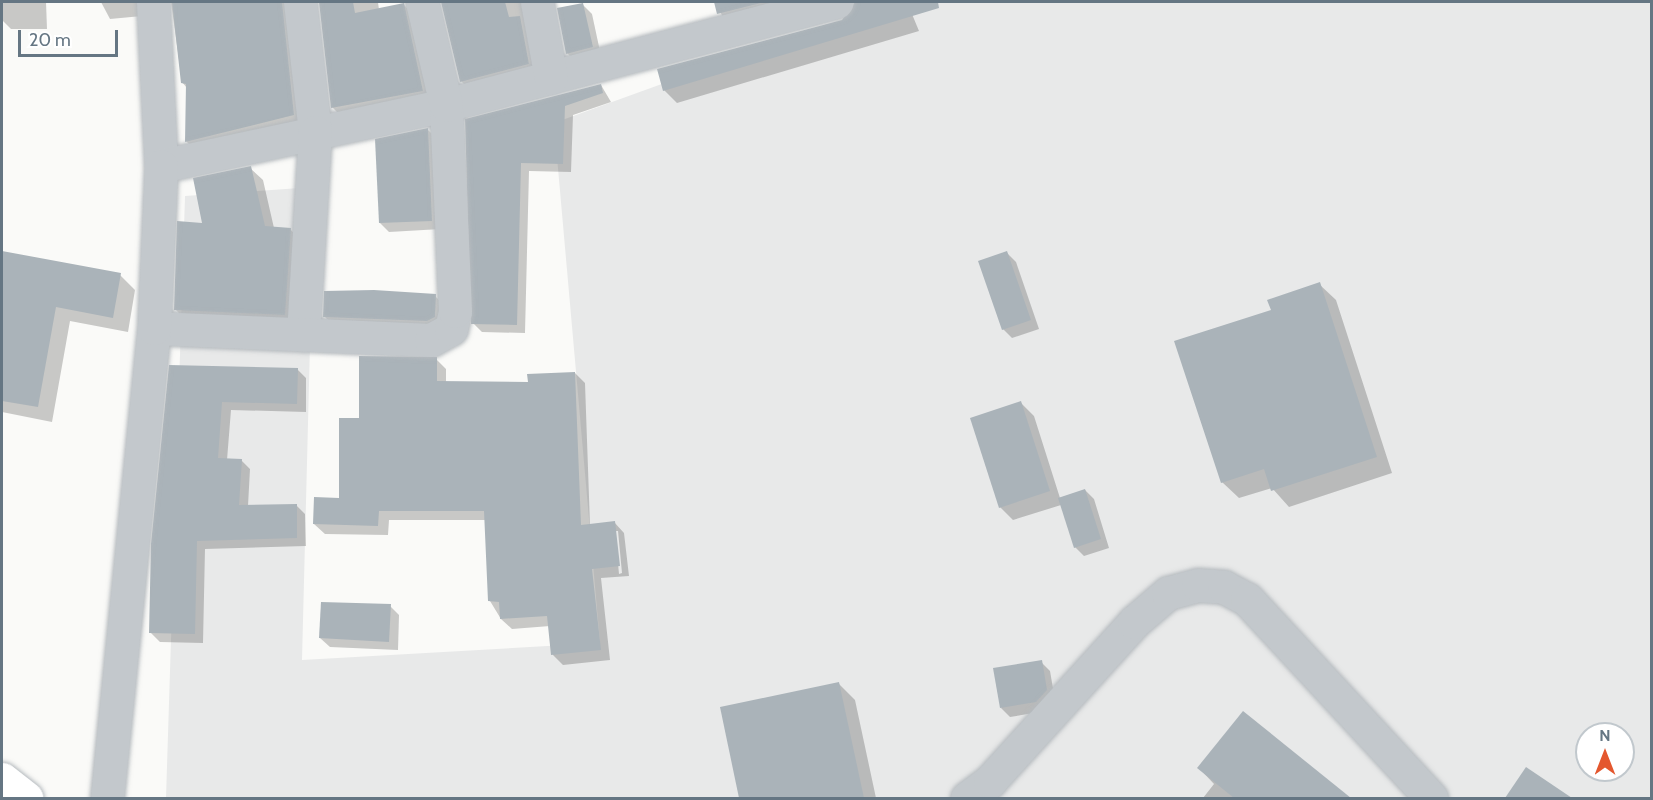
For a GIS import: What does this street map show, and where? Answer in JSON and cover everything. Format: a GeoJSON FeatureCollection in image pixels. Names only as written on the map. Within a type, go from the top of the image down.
{"type":"FeatureCollection","features":[{"type":"Feature","properties":{"kind":"main road"},"geometry":{"type":"LineString","coordinates":[[2,779],[26,798]]}},
{"type":"Feature","properties":{"kind":"street"},"geometry":{"type":"LineString","coordinates":[[107,798],[154,328],[161,166],[153,2]]}},
{"type":"Feature","properties":{"kind":"street"},"geometry":{"type":"LineString","coordinates":[[300,2],[315,132],[303,334]]}},
{"type":"Feature","properties":{"kind":"street"},"geometry":{"type":"LineString","coordinates":[[154,328],[431,340],[451,329],[455,311],[447,105],[422,2]]}},
{"type":"Feature","properties":{"kind":"street"},"geometry":{"type":"LineString","coordinates":[[537,2],[551,78]]}},
{"type":"Feature","properties":{"kind":"street"},"geometry":{"type":"LineString","coordinates":[[161,166],[447,105],[551,78],[765,11],[837,2]]}},
{"type":"Feature","properties":{"kind":"street"},"geometry":{"type":"LineString","coordinates":[[967,798],[990,781],[1134,622],[1168,593],[1198,585],[1224,587],[1247,599],[1431,798]]}},
{"type":"Feature","properties":{"kind":"shaded area"},"geometry":{"type":"Polygon","coordinates":[[[888,2],[1651,2],[1651,798],[166,798],[185,196],[314,187],[302,660],[600,643],[554,123],[888,2]]]}},
{"type":"Feature","properties":{"kind":"building"},"geometry":{"type":"Polygon","coordinates":[[[172,2],[282,2],[294,115],[185,142],[186,84],[181,83],[172,2]]]}},
{"type":"Feature","properties":{"kind":"building"},"geometry":{"type":"Polygon","coordinates":[[[319,2],[353,2],[355,13],[404,3],[423,91],[331,108],[319,2]]]}},
{"type":"Feature","properties":{"kind":"building"},"geometry":{"type":"Polygon","coordinates":[[[441,2],[505,2],[509,17],[520,16],[529,64],[460,82],[441,2]]]}},
{"type":"Feature","properties":{"kind":"building"},"geometry":{"type":"Polygon","coordinates":[[[714,2],[765,2],[717,14],[714,2]]]}},
{"type":"Feature","properties":{"kind":"building"},"geometry":{"type":"Polygon","coordinates":[[[855,2],[938,2],[939,8],[663,91],[657,69],[842,20],[855,2]]]}},
{"type":"Feature","properties":{"kind":"building"},"geometry":{"type":"Polygon","coordinates":[[[583,3],[593,47],[566,54],[557,8],[583,3]]]}},
{"type":"Feature","properties":{"kind":"building"},"geometry":{"type":"Polygon","coordinates":[[[601,84],[603,93],[565,106],[563,164],[521,163],[517,325],[471,324],[465,119],[601,84]]]}},
{"type":"Feature","properties":{"kind":"building"},"geometry":{"type":"Polygon","coordinates":[[[428,128],[432,221],[379,223],[375,139],[428,128]]]}},
{"type":"Feature","properties":{"kind":"building"},"geometry":{"type":"Polygon","coordinates":[[[251,166],[265,226],[291,228],[285,315],[174,310],[177,221],[202,223],[193,178],[251,166]]]}},
{"type":"Feature","properties":{"kind":"building"},"geometry":{"type":"Polygon","coordinates":[[[2,251],[121,273],[113,318],[56,307],[38,407],[2,401],[2,251]]]}},
{"type":"Feature","properties":{"kind":"building"},"geometry":{"type":"Polygon","coordinates":[[[1007,251],[1031,320],[1002,330],[978,261],[1007,251]]]}},
{"type":"Feature","properties":{"kind":"building"},"geometry":{"type":"Polygon","coordinates":[[[1320,282],[1377,457],[1271,491],[1264,469],[1221,483],[1174,341],[1271,310],[1267,300],[1320,282]]]}},
{"type":"Feature","properties":{"kind":"building"},"geometry":{"type":"Polygon","coordinates":[[[374,290],[436,294],[435,317],[427,321],[323,317],[324,291],[374,290]]]}},
{"type":"Feature","properties":{"kind":"building"},"geometry":{"type":"Polygon","coordinates":[[[359,356],[437,357],[437,381],[528,382],[527,374],[575,372],[581,525],[615,521],[620,566],[592,569],[601,650],[551,655],[547,616],[500,619],[499,602],[488,601],[484,511],[379,511],[378,526],[313,524],[314,497],[339,498],[339,418],[359,418],[359,356]]]}},
{"type":"Feature","properties":{"kind":"building"},"geometry":{"type":"Polygon","coordinates":[[[169,365],[298,368],[297,404],[222,402],[218,458],[242,459],[239,505],[297,504],[297,538],[197,541],[195,634],[149,633],[151,544],[169,365]]]}},
{"type":"Feature","properties":{"kind":"building"},"geometry":{"type":"Polygon","coordinates":[[[1021,401],[1050,491],[999,508],[970,418],[1021,401]]]}},
{"type":"Feature","properties":{"kind":"building"},"geometry":{"type":"Polygon","coordinates":[[[1085,489],[1101,539],[1074,548],[1058,498],[1085,489]]]}},
{"type":"Feature","properties":{"kind":"building"},"geometry":{"type":"Polygon","coordinates":[[[321,602],[391,604],[389,642],[319,638],[321,602]]]}},
{"type":"Feature","properties":{"kind":"building"},"geometry":{"type":"Polygon","coordinates":[[[1042,660],[1047,690],[1036,702],[1000,708],[993,668],[1042,660]]]}},
{"type":"Feature","properties":{"kind":"building"},"geometry":{"type":"Polygon","coordinates":[[[839,682],[864,798],[739,798],[720,707],[839,682]]]}},
{"type":"Feature","properties":{"kind":"building"},"geometry":{"type":"Polygon","coordinates":[[[1243,711],[1351,798],[1234,798],[1197,768],[1243,711]]]}},
{"type":"Feature","properties":{"kind":"building"},"geometry":{"type":"Polygon","coordinates":[[[1526,767],[1572,798],[1505,798],[1526,767]]]}}]}
